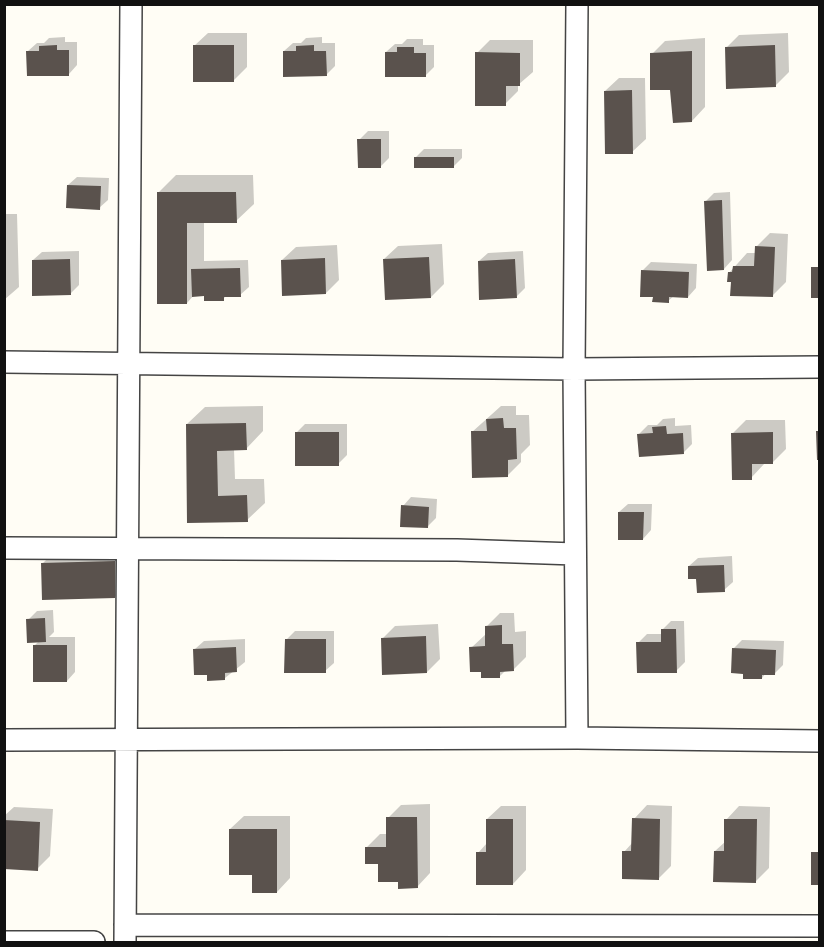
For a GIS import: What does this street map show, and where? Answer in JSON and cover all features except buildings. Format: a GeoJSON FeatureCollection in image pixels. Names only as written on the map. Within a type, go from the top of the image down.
{"type":"FeatureCollection","features":[{"type":"Feature","properties":{"kind":"street"},"geometry":{"type":"LineString","coordinates":[[131,4],[125,934],[819,926]]}},
{"type":"Feature","properties":{"kind":"street"},"geometry":{"type":"LineString","coordinates":[[577,4],[574,369],[578,738]]}},
{"type":"Feature","properties":{"kind":"street"},"geometry":{"type":"LineString","coordinates":[[4,362],[574,369],[819,367]]}},
{"type":"Feature","properties":{"kind":"street"},"geometry":{"type":"LineString","coordinates":[[4,548],[457,550],[575,555]]}},
{"type":"Feature","properties":{"kind":"street"},"geometry":{"type":"LineString","coordinates":[[4,740],[578,738],[819,741]]}},
{"type":"Feature","properties":{"kind":"street"},"geometry":{"type":"LineString","coordinates":[[4,942],[94,942]]}}]}
